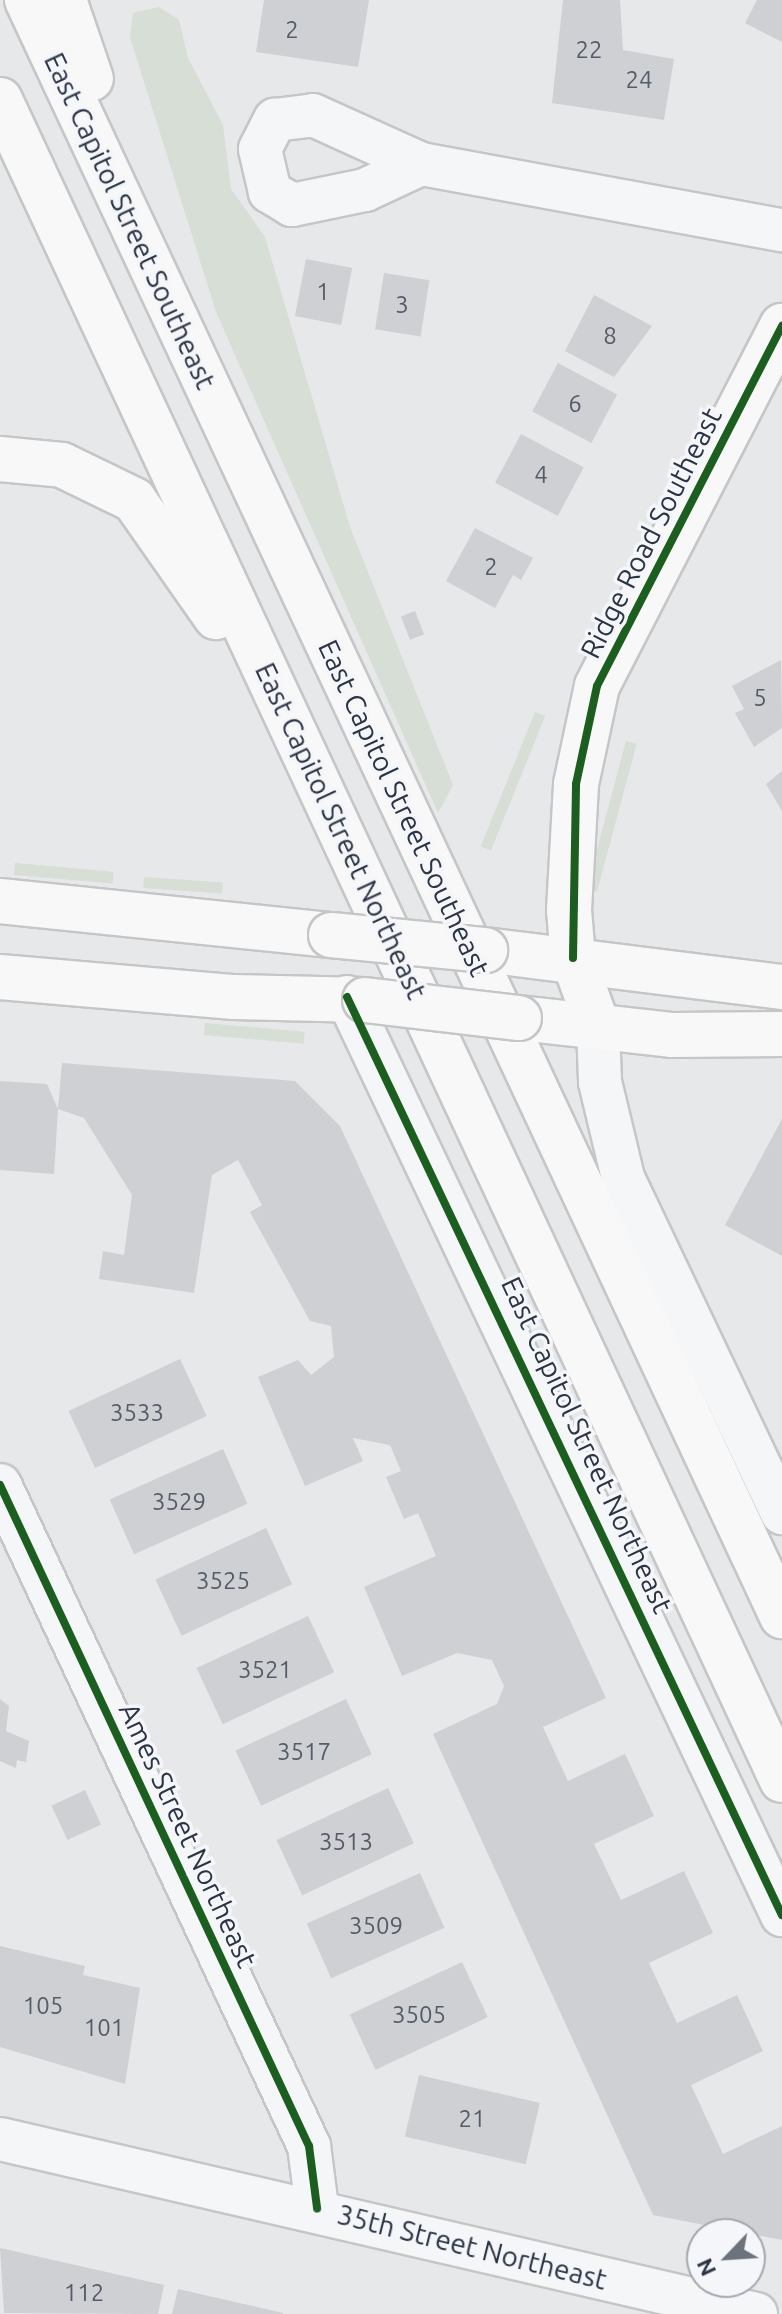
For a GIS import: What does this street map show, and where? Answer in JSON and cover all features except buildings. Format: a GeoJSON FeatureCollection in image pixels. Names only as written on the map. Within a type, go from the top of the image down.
{"type":"FeatureCollection","features":[{"type":"Feature","properties":{"kind":"main road","name":"East Capitol Street Southeast"},"geometry":{"type":"LineString","coordinates":[[27,0],[782,1616]]}},
{"type":"Feature","properties":{"kind":"main road"},"geometry":{"type":"LineString","coordinates":[[64,0],[188,344]]}},
{"type":"Feature","properties":{"kind":"main road","name":"East Capitol Street Northeast"},"geometry":{"type":"LineString","coordinates":[[0,100],[782,1780]]}},
{"type":"Feature","properties":{"kind":"main road","name":"Ridge Road Southeast"},"geometry":{"type":"LineString","coordinates":[[598,1027],[573,958],[576,784],[597,686],[782,326]]}},
{"type":"Feature","properties":{"kind":"main road"},"geometry":{"type":"LineString","coordinates":[[0,459],[62,465],[134,500],[264,691],[353,858]]}},
{"type":"Feature","properties":{"kind":"main road"},"geometry":{"type":"LineString","coordinates":[[0,901],[573,958],[782,987]]}},
{"type":"Feature","properties":{"kind":"main road"},"geometry":{"type":"LineString","coordinates":[[0,977],[234,997],[356,998],[598,1027],[782,1034]]}},
{"type":"Feature","properties":{"kind":"street"},"geometry":{"type":"LineString","coordinates":[[421,164],[782,230]]}},
{"type":"Feature","properties":{"kind":"street","name":"East Capitol Street Northeast"},"geometry":{"type":"LineString","coordinates":[[356,998],[782,1915]]}},
{"type":"Feature","properties":{"kind":"street"},"geometry":{"type":"LineString","coordinates":[[598,1027],[600,1082],[623,1178],[782,1513]]}},
{"type":"Feature","properties":{"kind":"street","name":"Ames Street Northeast"},"geometry":{"type":"LineString","coordinates":[[0,1485],[16,1555],[309,2146],[317,2208]]}},
{"type":"Feature","properties":{"kind":"street","name":"35th Street Northeast"},"geometry":{"type":"LineString","coordinates":[[0,2139],[317,2208],[756,2314]]}},
{"type":"Feature","properties":{"kind":"shaded area"},"geometry":{"type":"Polygon","coordinates":[[[159,7],[179,20],[188,58],[223,125],[231,189],[265,237],[350,527],[453,785],[438,813],[216,312],[130,37],[133,13],[159,7]]]}},
{"type":"Feature","properties":{"kind":"shaded area"},"geometry":{"type":"Polygon","coordinates":[[[535,712],[545,716],[491,851],[481,846],[535,712]]]}},
{"type":"Feature","properties":{"kind":"shaded area"},"geometry":{"type":"Polygon","coordinates":[[[626,741],[637,744],[597,892],[586,889],[626,741]]]}},
{"type":"Feature","properties":{"kind":"shaded area"},"geometry":{"type":"Polygon","coordinates":[[[15,863],[114,872],[113,884],[14,875],[15,863]]]}},
{"type":"Feature","properties":{"kind":"shaded area"},"geometry":{"type":"Polygon","coordinates":[[[144,877],[223,883],[222,893],[143,888],[144,877]]]}},
{"type":"Feature","properties":{"kind":"shaded area"},"geometry":{"type":"Polygon","coordinates":[[[205,1023],[305,1032],[304,1044],[204,1035],[205,1023]]]}},
{"type":"Feature","properties":{"kind":"cycle path"},"geometry":{"type":"LineString","coordinates":[[573,958],[576,784],[597,686],[782,326]]}},
{"type":"Feature","properties":{"kind":"cycle path"},"geometry":{"type":"LineString","coordinates":[[347,997],[782,1915]]}},
{"type":"Feature","properties":{"kind":"cycle path"},"geometry":{"type":"LineString","coordinates":[[0,1485],[309,2146],[317,2208]]}}]}
